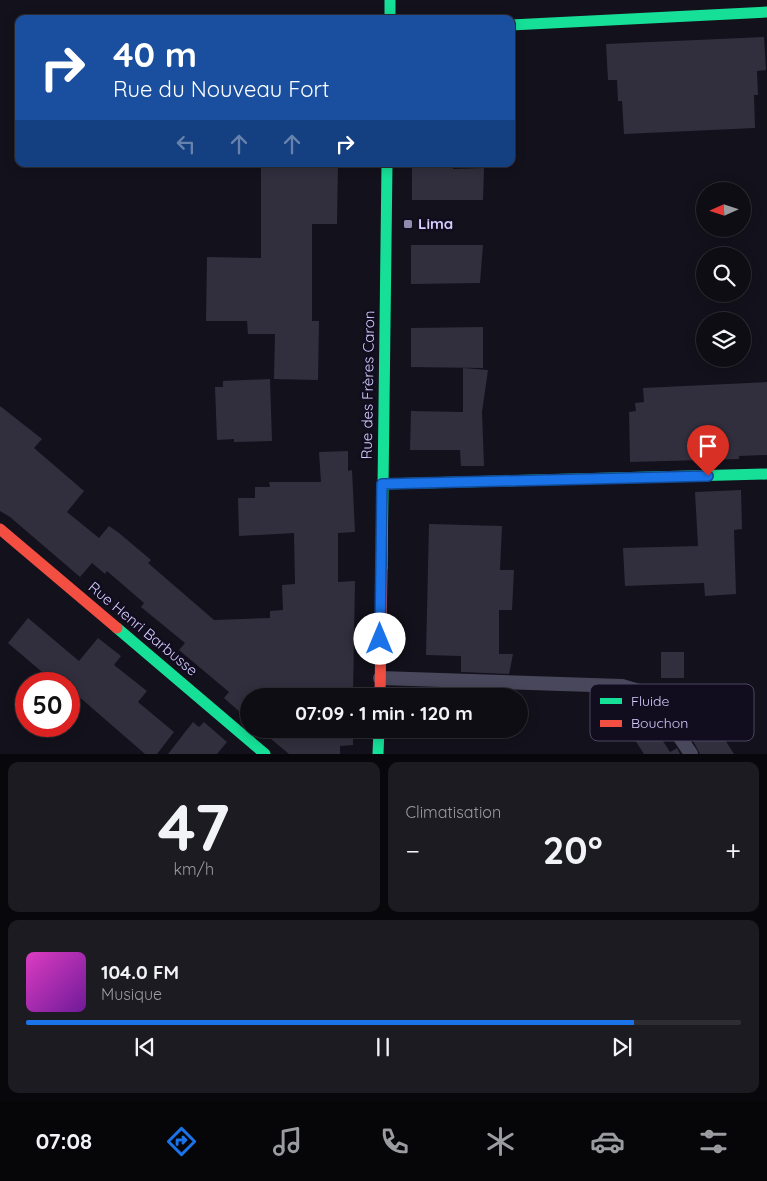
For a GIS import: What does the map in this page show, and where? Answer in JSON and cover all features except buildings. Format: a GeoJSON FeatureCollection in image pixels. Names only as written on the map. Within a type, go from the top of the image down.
{"type":"FeatureCollection","features":[{"type":"Feature","properties":{"kind":"street"},"geometry":{"type":"LineString","coordinates":[[390,0],[390,15]]}},
{"type":"Feature","properties":{"kind":"street"},"geometry":{"type":"LineString","coordinates":[[515,25],[767,12]]}},
{"type":"Feature","properties":{"kind":"street","name":"Rue des Frères Caron"},"geometry":{"type":"LineString","coordinates":[[380,688],[387,167]]}},
{"type":"Feature","properties":{"kind":"street"},"geometry":{"type":"LineString","coordinates":[[382,484],[767,474]]}},
{"type":"Feature","properties":{"kind":"street","name":"Rue Henri Barbusse"},"geometry":{"type":"LineString","coordinates":[[0,529],[266,754]]}},
{"type":"Feature","properties":{"kind":"street"},"geometry":{"type":"LineString","coordinates":[[378,738],[378,754]]}},
{"type":"Feature","properties":{"kind":"lane"},"geometry":{"type":"LineString","coordinates":[[380,678],[590,685]]}},
{"type":"Feature","properties":{"kind":"lane"},"geometry":{"type":"LineString","coordinates":[[682,741],[691,754]]}},
{"type":"Feature","properties":{"kind":"traffic: fast"},"geometry":{"type":"LineString","coordinates":[[390,0],[390,15]]}},
{"type":"Feature","properties":{"kind":"traffic: fast"},"geometry":{"type":"LineString","coordinates":[[515,25],[767,12]]}},
{"type":"Feature","properties":{"kind":"traffic: fast"},"geometry":{"type":"LineString","coordinates":[[382,568],[387,167]]}},
{"type":"Feature","properties":{"kind":"traffic: fast"},"geometry":{"type":"LineString","coordinates":[[382,484],[767,474]]}},
{"type":"Feature","properties":{"kind":"traffic: fast"},"geometry":{"type":"LineString","coordinates":[[117,628],[265,754]]}},
{"type":"Feature","properties":{"kind":"traffic: fast"},"geometry":{"type":"LineString","coordinates":[[378,754],[379,738]]}},
{"type":"Feature","properties":{"kind":"traffic: jam"},"geometry":{"type":"LineString","coordinates":[[0,529],[117,628]]}},
{"type":"Feature","properties":{"kind":"traffic: jam"},"geometry":{"type":"LineString","coordinates":[[380,688],[382,568]]}},
{"type":"Feature","properties":{"kind":"place","name":"Lima"},"geometry":{"type":"Point","coordinates":[408,224]}},
{"type":"Feature","properties":{"kind":"route"},"geometry":{"type":"LineString","coordinates":[[380,639],[382,484],[708,476]]}}]}
